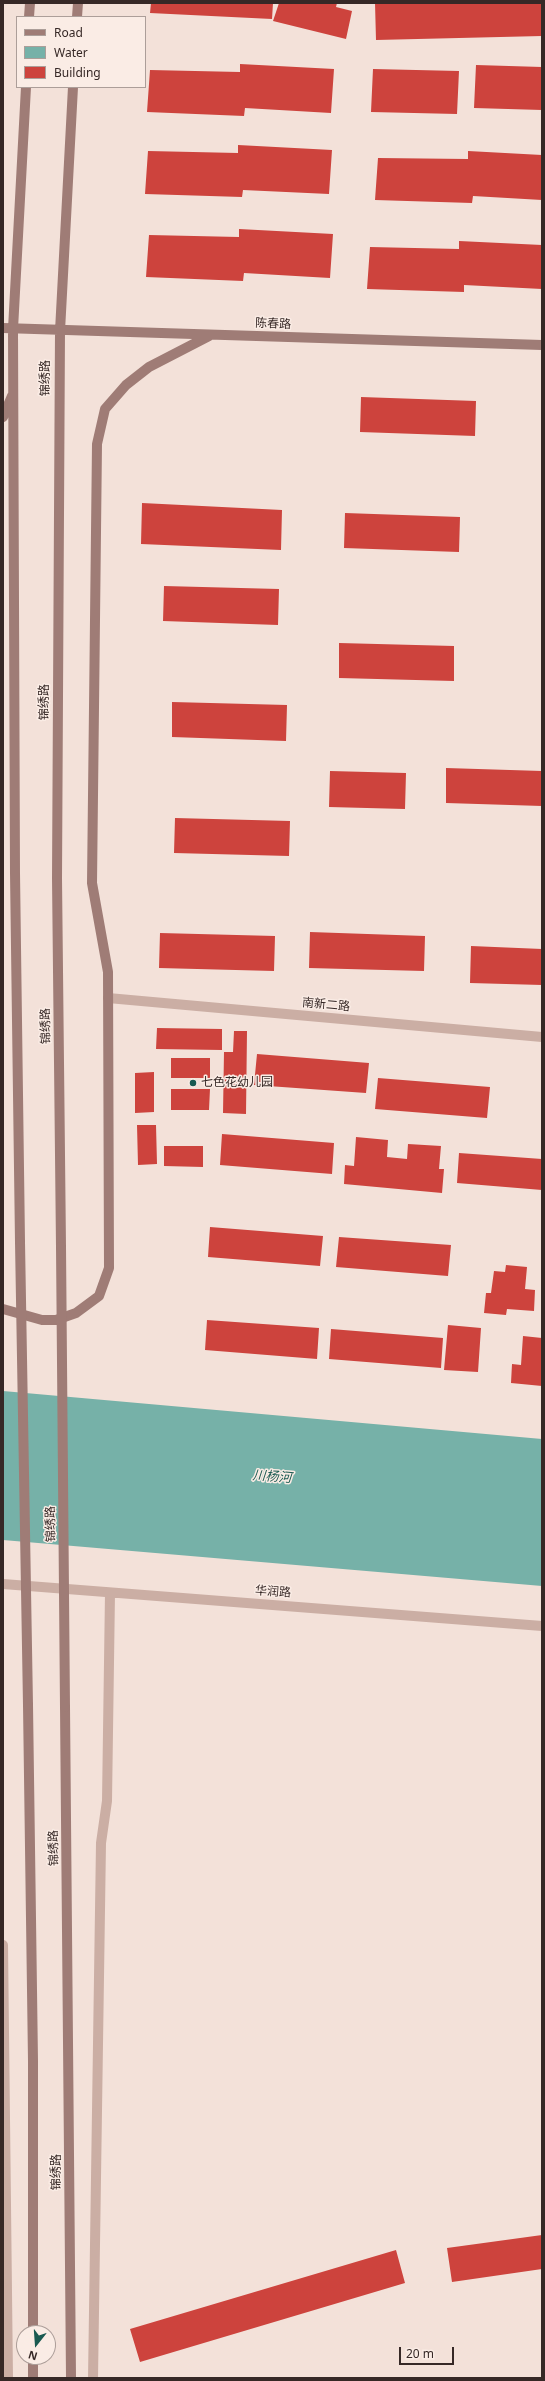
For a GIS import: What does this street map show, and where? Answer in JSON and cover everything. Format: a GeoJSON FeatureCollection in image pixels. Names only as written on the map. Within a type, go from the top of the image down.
{"type":"FeatureCollection","features":[{"type":"Feature","properties":{"kind":"main road"},"geometry":{"type":"LineString","coordinates":[[29,16],[30,3]]}},
{"type":"Feature","properties":{"kind":"main road"},"geometry":{"type":"LineString","coordinates":[[77,16],[78,3]]}},
{"type":"Feature","properties":{"kind":"main road","name":"锦绣路"},"geometry":{"type":"LineString","coordinates":[[26,88],[8,329],[13,392],[15,873],[33,2061],[33,2325]]}},
{"type":"Feature","properties":{"kind":"main road","name":"锦绣路"},"geometry":{"type":"LineString","coordinates":[[71,2378],[57,878],[60,331],[73,88]]}},
{"type":"Feature","properties":{"kind":"main road","name":"陈春路"},"geometry":{"type":"LineString","coordinates":[[8,329],[542,345]]}},
{"type":"Feature","properties":{"kind":"main road"},"geometry":{"type":"LineString","coordinates":[[3,1309],[29,1318],[42,1320],[56,1320],[76,1313],[99,1296],[109,1268],[108,972],[92,883],[97,444],[105,409],[126,385],[149,367],[209,336]]}},
{"type":"Feature","properties":{"kind":"main road","name":"锦绣路"},"geometry":{"type":"LineString","coordinates":[[3,417],[13,392]]}},
{"type":"Feature","properties":{"kind":"main road"},"geometry":{"type":"LineString","coordinates":[[33,2365],[33,2378]]}},
{"type":"Feature","properties":{"kind":"street","name":"南新二路"},"geometry":{"type":"LineString","coordinates":[[108,998],[542,1037]]}},
{"type":"Feature","properties":{"kind":"street","name":"华润路"},"geometry":{"type":"LineString","coordinates":[[3,1584],[542,1626]]}},
{"type":"Feature","properties":{"kind":"street"},"geometry":{"type":"LineString","coordinates":[[93,2378],[101,1843],[108,1801],[110,1593]]}},
{"type":"Feature","properties":{"kind":"street"},"geometry":{"type":"LineString","coordinates":[[3,1945],[8,2378]]}},
{"type":"Feature","properties":{"kind":"water","name":"川杨河"},"geometry":{"type":"Polygon","coordinates":[[[3,1391],[542,1439],[542,1586],[3,1540],[3,1391]]]}},
{"type":"Feature","properties":{"kind":"building"},"geometry":{"type":"Polygon","coordinates":[[[151,3],[273,3],[272,19],[150,13],[151,3]]]}},
{"type":"Feature","properties":{"kind":"building"},"geometry":{"type":"Polygon","coordinates":[[[279,3],[337,3],[336,7],[352,11],[346,39],[273,21],[279,3]]]}},
{"type":"Feature","properties":{"kind":"building"},"geometry":{"type":"Polygon","coordinates":[[[375,3],[542,3],[542,36],[376,40],[375,3]]]}},
{"type":"Feature","properties":{"kind":"building"},"geometry":{"type":"Polygon","coordinates":[[[240,64],[334,69],[331,113],[245,108],[244,116],[147,112],[150,70],[240,72],[240,64]]]}},
{"type":"Feature","properties":{"kind":"building"},"geometry":{"type":"Polygon","coordinates":[[[476,65],[542,67],[542,110],[474,108],[476,65]]]}},
{"type":"Feature","properties":{"kind":"building"},"geometry":{"type":"Polygon","coordinates":[[[373,69],[459,71],[457,114],[371,112],[373,69]]]}},
{"type":"Feature","properties":{"kind":"building"},"geometry":{"type":"Polygon","coordinates":[[[238,145],[332,150],[329,194],[243,190],[242,197],[145,194],[148,151],[238,153],[238,145]]]}},
{"type":"Feature","properties":{"kind":"building"},"geometry":{"type":"Polygon","coordinates":[[[468,151],[542,155],[542,200],[473,196],[472,203],[375,200],[378,158],[468,159],[468,151]]]}},
{"type":"Feature","properties":{"kind":"building"},"geometry":{"type":"Polygon","coordinates":[[[239,229],[333,234],[330,278],[244,273],[243,281],[146,277],[149,235],[239,237],[239,229]]]}},
{"type":"Feature","properties":{"kind":"building"},"geometry":{"type":"Polygon","coordinates":[[[459,241],[542,245],[542,289],[464,285],[464,292],[367,289],[370,247],[459,249],[459,241]]]}},
{"type":"Feature","properties":{"kind":"building"},"geometry":{"type":"Polygon","coordinates":[[[361,397],[476,401],[475,436],[360,432],[361,397]]]}},
{"type":"Feature","properties":{"kind":"building"},"geometry":{"type":"Polygon","coordinates":[[[142,503],[282,510],[281,550],[141,544],[142,503]]]}},
{"type":"Feature","properties":{"kind":"building"},"geometry":{"type":"Polygon","coordinates":[[[345,513],[460,517],[459,552],[344,548],[345,513]]]}},
{"type":"Feature","properties":{"kind":"building"},"geometry":{"type":"Polygon","coordinates":[[[164,586],[279,589],[278,625],[163,621],[164,586]]]}},
{"type":"Feature","properties":{"kind":"building"},"geometry":{"type":"Polygon","coordinates":[[[339,643],[454,646],[454,681],[339,678],[339,643]]]}},
{"type":"Feature","properties":{"kind":"building"},"geometry":{"type":"Polygon","coordinates":[[[172,702],[287,705],[286,741],[172,737],[172,702]]]}},
{"type":"Feature","properties":{"kind":"building"},"geometry":{"type":"Polygon","coordinates":[[[446,768],[542,771],[542,806],[446,803],[446,768]]]}},
{"type":"Feature","properties":{"kind":"building"},"geometry":{"type":"Polygon","coordinates":[[[330,771],[406,773],[405,809],[329,807],[330,771]]]}},
{"type":"Feature","properties":{"kind":"building"},"geometry":{"type":"Polygon","coordinates":[[[175,818],[290,821],[289,856],[174,853],[175,818]]]}},
{"type":"Feature","properties":{"kind":"building"},"geometry":{"type":"Polygon","coordinates":[[[310,932],[425,936],[424,971],[309,968],[310,932]]]}},
{"type":"Feature","properties":{"kind":"building"},"geometry":{"type":"Polygon","coordinates":[[[160,933],[275,936],[274,971],[159,968],[160,933]]]}},
{"type":"Feature","properties":{"kind":"building"},"geometry":{"type":"Polygon","coordinates":[[[471,946],[542,949],[542,985],[470,983],[471,946]]]}},
{"type":"Feature","properties":{"kind":"building"},"geometry":{"type":"Polygon","coordinates":[[[157,1028],[222,1029],[222,1050],[156,1049],[157,1028]]]}},
{"type":"Feature","properties":{"kind":"building"},"geometry":{"type":"Polygon","coordinates":[[[234,1031],[247,1031],[246,1114],[223,1113],[224,1052],[233,1052],[234,1031]]]}},
{"type":"Feature","properties":{"kind":"building"},"geometry":{"type":"Polygon","coordinates":[[[257,1054],[369,1063],[366,1093],[254,1085],[257,1054]]]}},
{"type":"Feature","properties":{"kind":"building"},"geometry":{"type":"Polygon","coordinates":[[[171,1058],[210,1058],[210,1078],[171,1078],[171,1058]]]}},
{"type":"Feature","properties":{"kind":"building"},"geometry":{"type":"Polygon","coordinates":[[[154,1072],[154,1112],[135,1113],[135,1073],[154,1072]]]}},
{"type":"Feature","properties":{"kind":"building"},"geometry":{"type":"Polygon","coordinates":[[[378,1078],[490,1087],[487,1118],[375,1109],[378,1078]]]}},
{"type":"Feature","properties":{"kind":"building"},"geometry":{"type":"Polygon","coordinates":[[[171,1089],[210,1089],[209,1110],[171,1110],[171,1089]]]}},
{"type":"Feature","properties":{"kind":"building"},"geometry":{"type":"Polygon","coordinates":[[[137,1125],[156,1125],[157,1164],[138,1165],[137,1125]]]}},
{"type":"Feature","properties":{"kind":"building"},"geometry":{"type":"Polygon","coordinates":[[[222,1134],[334,1143],[332,1174],[220,1165],[222,1134]]]}},
{"type":"Feature","properties":{"kind":"building"},"geometry":{"type":"Polygon","coordinates":[[[356,1137],[388,1140],[387,1157],[407,1159],[408,1144],[441,1146],[439,1169],[444,1169],[442,1193],[344,1184],[345,1165],[354,1166],[356,1137]]]}},
{"type":"Feature","properties":{"kind":"building"},"geometry":{"type":"Polygon","coordinates":[[[164,1146],[203,1146],[203,1167],[164,1166],[164,1146]]]}},
{"type":"Feature","properties":{"kind":"building"},"geometry":{"type":"Polygon","coordinates":[[[459,1153],[542,1159],[542,1190],[457,1183],[459,1153]]]}},
{"type":"Feature","properties":{"kind":"building"},"geometry":{"type":"Polygon","coordinates":[[[210,1227],[323,1236],[320,1266],[208,1257],[210,1227]]]}},
{"type":"Feature","properties":{"kind":"building"},"geometry":{"type":"Polygon","coordinates":[[[339,1237],[451,1245],[448,1276],[336,1267],[339,1237]]]}},
{"type":"Feature","properties":{"kind":"building"},"geometry":{"type":"Polygon","coordinates":[[[506,1265],[527,1267],[525,1289],[535,1290],[534,1311],[507,1309],[506,1315],[484,1313],[486,1293],[491,1293],[494,1271],[505,1272],[506,1265]]]}},
{"type":"Feature","properties":{"kind":"building"},"geometry":{"type":"Polygon","coordinates":[[[207,1320],[319,1328],[317,1359],[205,1350],[207,1320]]]}},
{"type":"Feature","properties":{"kind":"building"},"geometry":{"type":"Polygon","coordinates":[[[448,1325],[481,1328],[478,1372],[444,1370],[448,1325]]]}},
{"type":"Feature","properties":{"kind":"building"},"geometry":{"type":"Polygon","coordinates":[[[331,1329],[443,1338],[441,1368],[329,1359],[331,1329]]]}},
{"type":"Feature","properties":{"kind":"building"},"geometry":{"type":"Polygon","coordinates":[[[523,1336],[542,1338],[542,1386],[511,1383],[512,1364],[521,1365],[523,1336]]]}},
{"type":"Feature","properties":{"kind":"building"},"geometry":{"type":"Polygon","coordinates":[[[542,2235],[542,2269],[452,2282],[447,2248],[542,2235]]]}},
{"type":"Feature","properties":{"kind":"building"},"geometry":{"type":"Polygon","coordinates":[[[396,2250],[405,2283],[140,2362],[130,2329],[396,2250]]]}},
{"type":"Feature","properties":{"kind":"place","name":"七色花幼儿园"},"geometry":{"type":"Point","coordinates":[193,1083]}}]}
